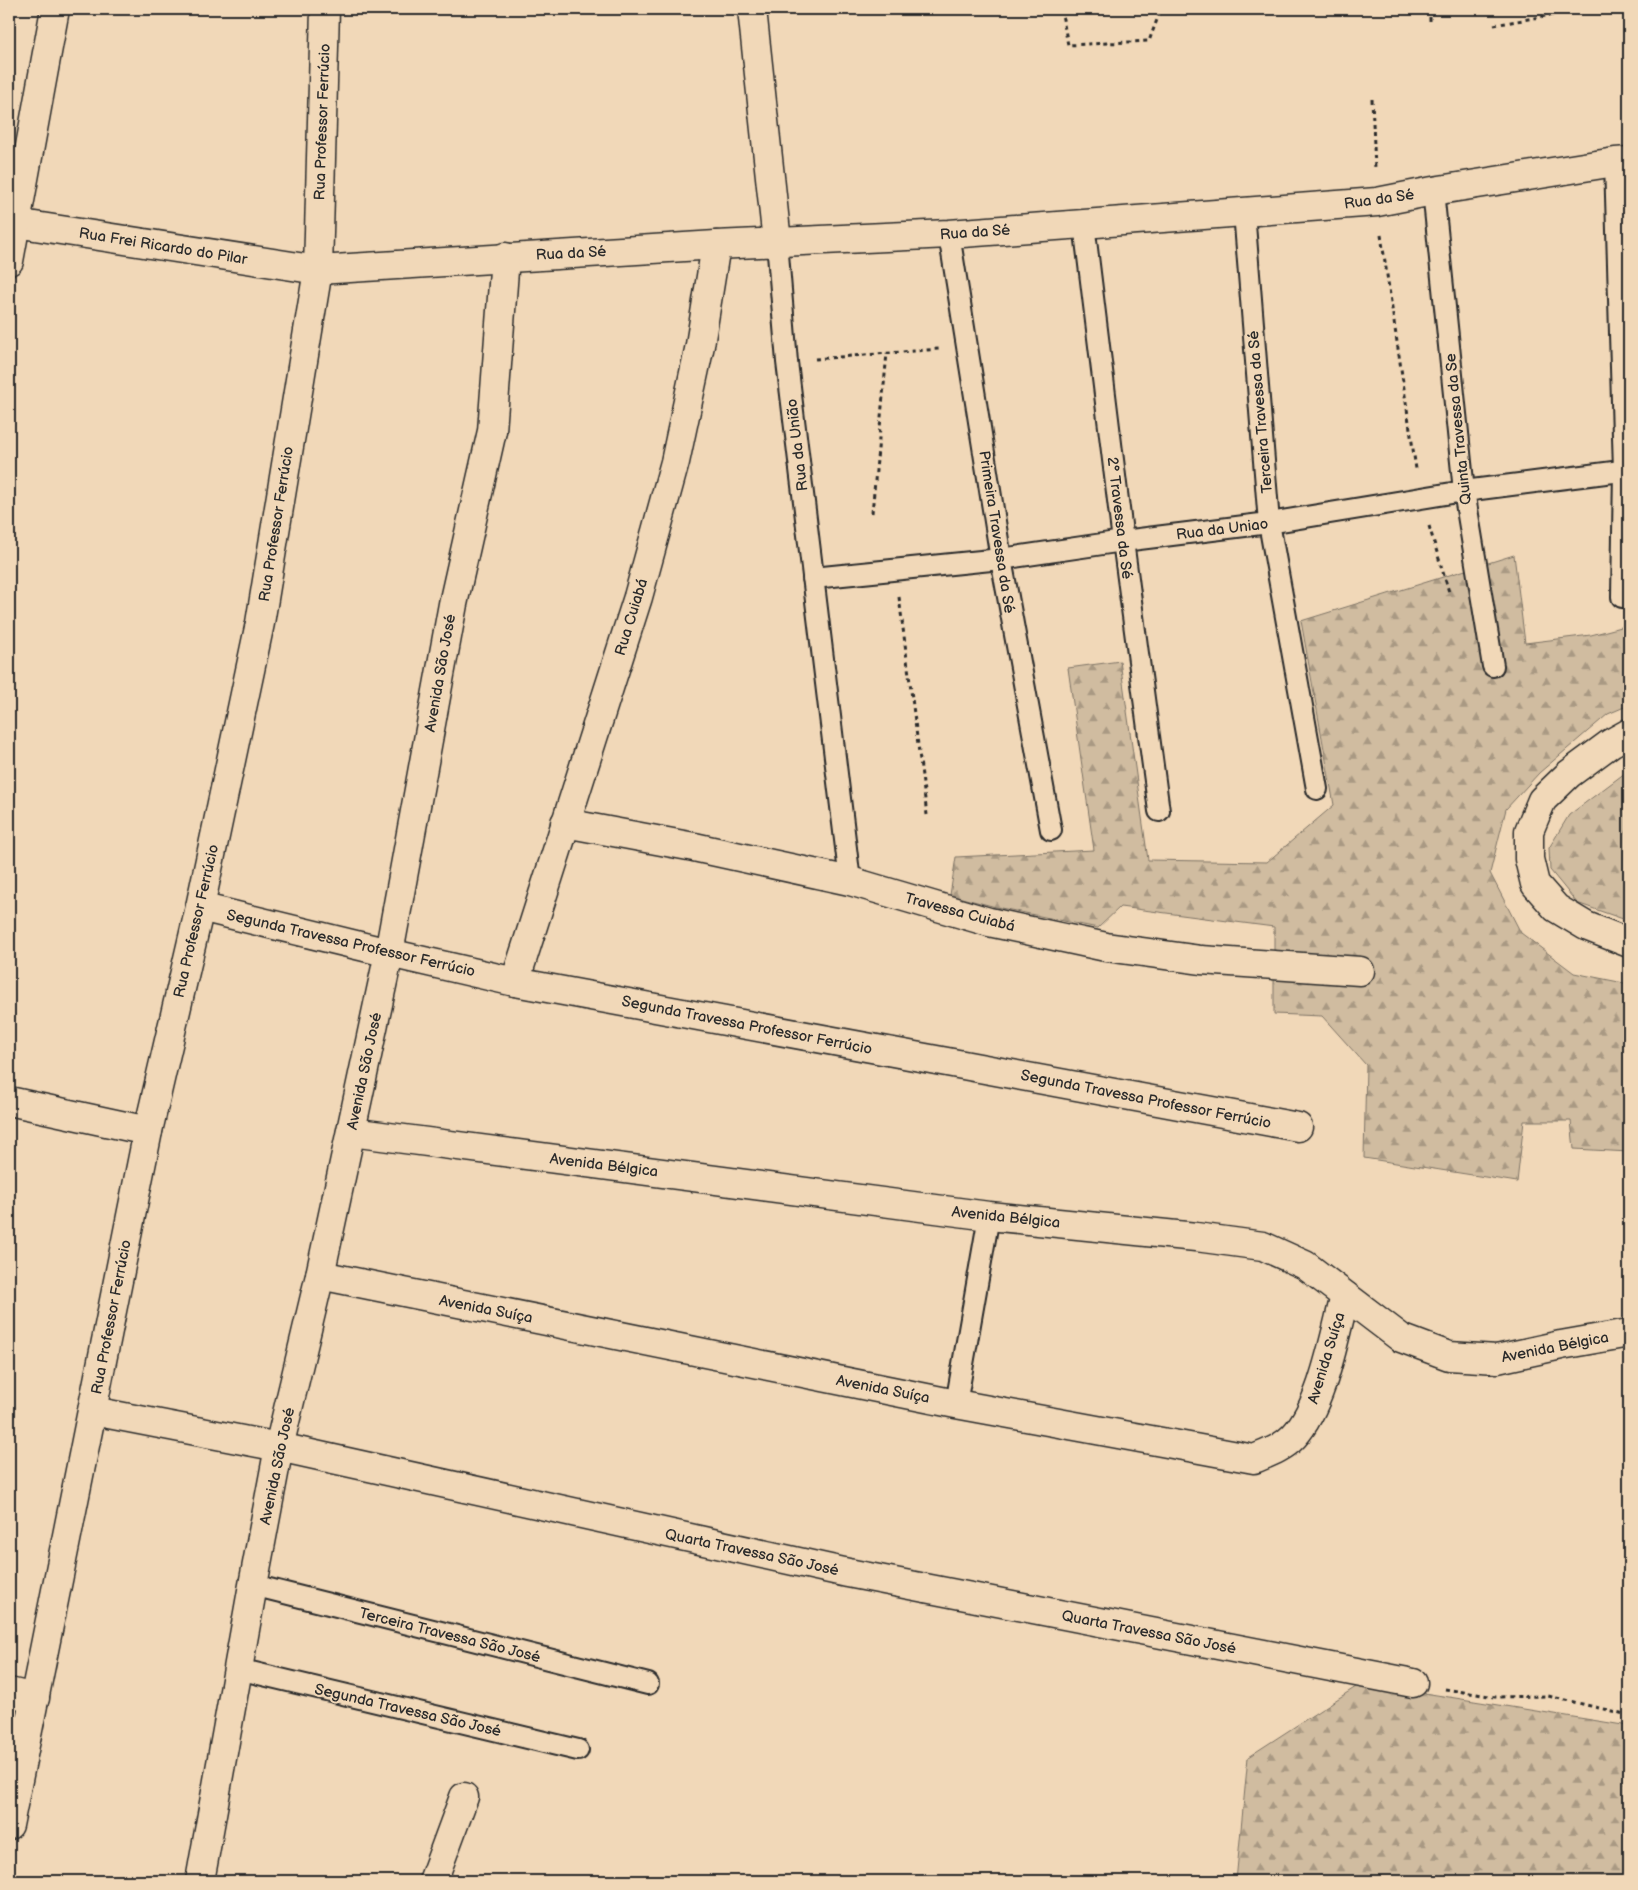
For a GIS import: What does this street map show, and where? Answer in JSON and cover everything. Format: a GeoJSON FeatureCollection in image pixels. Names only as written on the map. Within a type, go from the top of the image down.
{"type":"FeatureCollection","features":[{"type":"Feature","properties":{"kind":"street"},"geometry":{"type":"LineString","coordinates":[[9,261],[12,223],[55,9]]}},
{"type":"Feature","properties":{"kind":"street","name":"Rua Professor Ferrúcio"},"geometry":{"type":"LineString","coordinates":[[9,1825],[148,1131],[200,907],[260,623],[318,270],[325,9]]}},
{"type":"Feature","properties":{"kind":"street","name":"Rua da União"},"geometry":{"type":"LineString","coordinates":[[752,9],[777,242]]}},
{"type":"Feature","properties":{"kind":"street","name":"Rua da Sé"},"geometry":{"type":"LineString","coordinates":[[318,270],[505,257],[949,234],[1377,202],[1433,191],[1622,162]]}},
{"type":"Feature","properties":{"kind":"street","name":"Rua Frei Ricardo do Pilar"},"geometry":{"type":"LineString","coordinates":[[12,223],[318,270]]}},
{"type":"Feature","properties":{"kind":"street","name":"Rua Cuiabá"},"geometry":{"type":"LineString","coordinates":[[515,982],[638,597],[675,462],[700,345],[716,245]]}},
{"type":"Feature","properties":{"kind":"street","name":"Avenida São José"},"geometry":{"type":"LineString","coordinates":[[200,1881],[252,1585],[279,1447],[320,1275],[389,954],[453,604],[492,430],[505,257]]}},
{"type":"Feature","properties":{"kind":"street"},"geometry":{"type":"LineString","coordinates":[[1629,733],[1611,743],[1569,774],[1542,800],[1529,830],[1529,859],[1535,884],[1556,908],[1586,926],[1629,943]]}},
{"type":"Feature","properties":{"kind":"street","name":"Travessa Cuiabá"},"geometry":{"type":"LineString","coordinates":[[565,823],[850,881],[989,922],[1106,947],[1201,960],[1360,971]]}},
{"type":"Feature","properties":{"kind":"street","name":"Segunda Travessa Professor Ferrúcio"},"geometry":{"type":"LineString","coordinates":[[200,907],[389,954],[515,982],[1298,1128]]}},
{"type":"Feature","properties":{"kind":"street"},"geometry":{"type":"LineString","coordinates":[[9,1101],[148,1131]]}},
{"type":"Feature","properties":{"kind":"street","name":"Avenida Bélgica"},"geometry":{"type":"LineString","coordinates":[[351,1132],[989,1216],[1186,1236],[1263,1246],[1305,1265],[1401,1338],[1448,1356],[1497,1359],[1629,1333]]}},
{"type":"Feature","properties":{"kind":"street","name":"Avenida Suíça"},"geometry":{"type":"LineString","coordinates":[[320,1275],[956,1404],[1254,1459],[1274,1451],[1293,1437],[1308,1416],[1322,1383],[1345,1296]]}},
{"type":"Feature","properties":{"kind":"street","name":"Quarta Travessa São José"},"geometry":{"type":"LineString","coordinates":[[93,1411],[279,1447],[848,1573],[1413,1683]]}},
{"type":"Feature","properties":{"kind":"street"},"geometry":{"type":"LineString","coordinates":[[9,1692],[35,1698]]}},
{"type":"Feature","properties":{"kind":"street"},"geometry":{"type":"LineString","coordinates":[[433,1881],[464,1797]]}},
{"type":"Feature","properties":{"kind":"lane"},"geometry":{"type":"LineString","coordinates":[[1622,162],[1627,470],[1622,597]]}},
{"type":"Feature","properties":{"kind":"lane","name":"Quinta Travessa da Se"},"geometry":{"type":"LineString","coordinates":[[1433,191],[1464,491],[1493,666]]}},
{"type":"Feature","properties":{"kind":"lane","name":"Terceira Travessa da Sé"},"geometry":{"type":"LineString","coordinates":[[1244,212],[1269,523],[1318,789]]}},
{"type":"Feature","properties":{"kind":"lane","name":"2° Travessa da Sé"},"geometry":{"type":"LineString","coordinates":[[1084,224],[1159,811]]}},
{"type":"Feature","properties":{"kind":"lane","name":"Primeira Travessa da Sé"},"geometry":{"type":"LineString","coordinates":[[949,234],[1000,559],[1051,830]]}},
{"type":"Feature","properties":{"kind":"lane","name":"Rua da União"},"geometry":{"type":"LineString","coordinates":[[777,242],[787,362],[850,881]]}},
{"type":"Feature","properties":{"kind":"lane","name":"Rua da Uniao"},"geometry":{"type":"LineString","coordinates":[[812,578],[1000,559],[1123,541],[1269,523],[1464,491],[1627,470]]}},
{"type":"Feature","properties":{"kind":"lane"},"geometry":{"type":"LineString","coordinates":[[956,1404],[989,1216]]}},
{"type":"Feature","properties":{"kind":"lane","name":"Terceira Travessa São José"},"geometry":{"type":"LineString","coordinates":[[252,1585],[648,1684]]}},
{"type":"Feature","properties":{"kind":"lane","name":"Segunda Travessa São José"},"geometry":{"type":"LineString","coordinates":[[238,1669],[578,1750]]}},
{"type":"Feature","properties":{"kind":"path"},"geometry":{"type":"LineString","coordinates":[[1061,9],[1068,46],[1149,41],[1161,9]]}},
{"type":"Feature","properties":{"kind":"path"},"geometry":{"type":"LineString","coordinates":[[1430,9],[1430,22]]}},
{"type":"Feature","properties":{"kind":"path"},"geometry":{"type":"LineString","coordinates":[[1494,25],[1586,9]]}},
{"type":"Feature","properties":{"kind":"path"},"geometry":{"type":"LineString","coordinates":[[1372,99],[1377,202],[1420,498],[1452,601]]}},
{"type":"Feature","properties":{"kind":"path"},"geometry":{"type":"LineString","coordinates":[[787,362],[968,346]]}},
{"type":"Feature","properties":{"kind":"path"},"geometry":{"type":"LineString","coordinates":[[872,513],[886,353]]}},
{"type":"Feature","properties":{"kind":"path"},"geometry":{"type":"LineString","coordinates":[[895,569],[927,815]]}},
{"type":"Feature","properties":{"kind":"path"},"geometry":{"type":"LineString","coordinates":[[1413,1683],[1495,1697],[1548,1696],[1629,1715]]}},
{"type":"Feature","properties":{"kind":"green space"},"geometry":{"type":"Polygon","coordinates":[[[1514,555],[1525,643],[1591,635],[1629,625],[1629,705],[1608,714],[1539,773],[1506,809],[1490,873],[1521,933],[1574,973],[1629,984],[1629,1152],[1574,1149],[1571,1121],[1524,1121],[1517,1182],[1364,1158],[1366,1065],[1322,1016],[1274,1014],[1274,927],[1120,907],[1098,928],[996,907],[950,895],[956,857],[1094,850],[1068,668],[1120,661],[1148,860],[1267,862],[1334,805],[1301,621],[1514,555]]]}},
{"type":"Feature","properties":{"kind":"green space"},"geometry":{"type":"Polygon","coordinates":[[[1629,770],[1629,921],[1577,903],[1550,870],[1549,848],[1569,815],[1629,770]]]}},
{"type":"Feature","properties":{"kind":"green space"},"geometry":{"type":"Polygon","coordinates":[[[1362,1683],[1629,1726],[1629,1881],[1236,1881],[1248,1757],[1362,1683]]]}}]}
